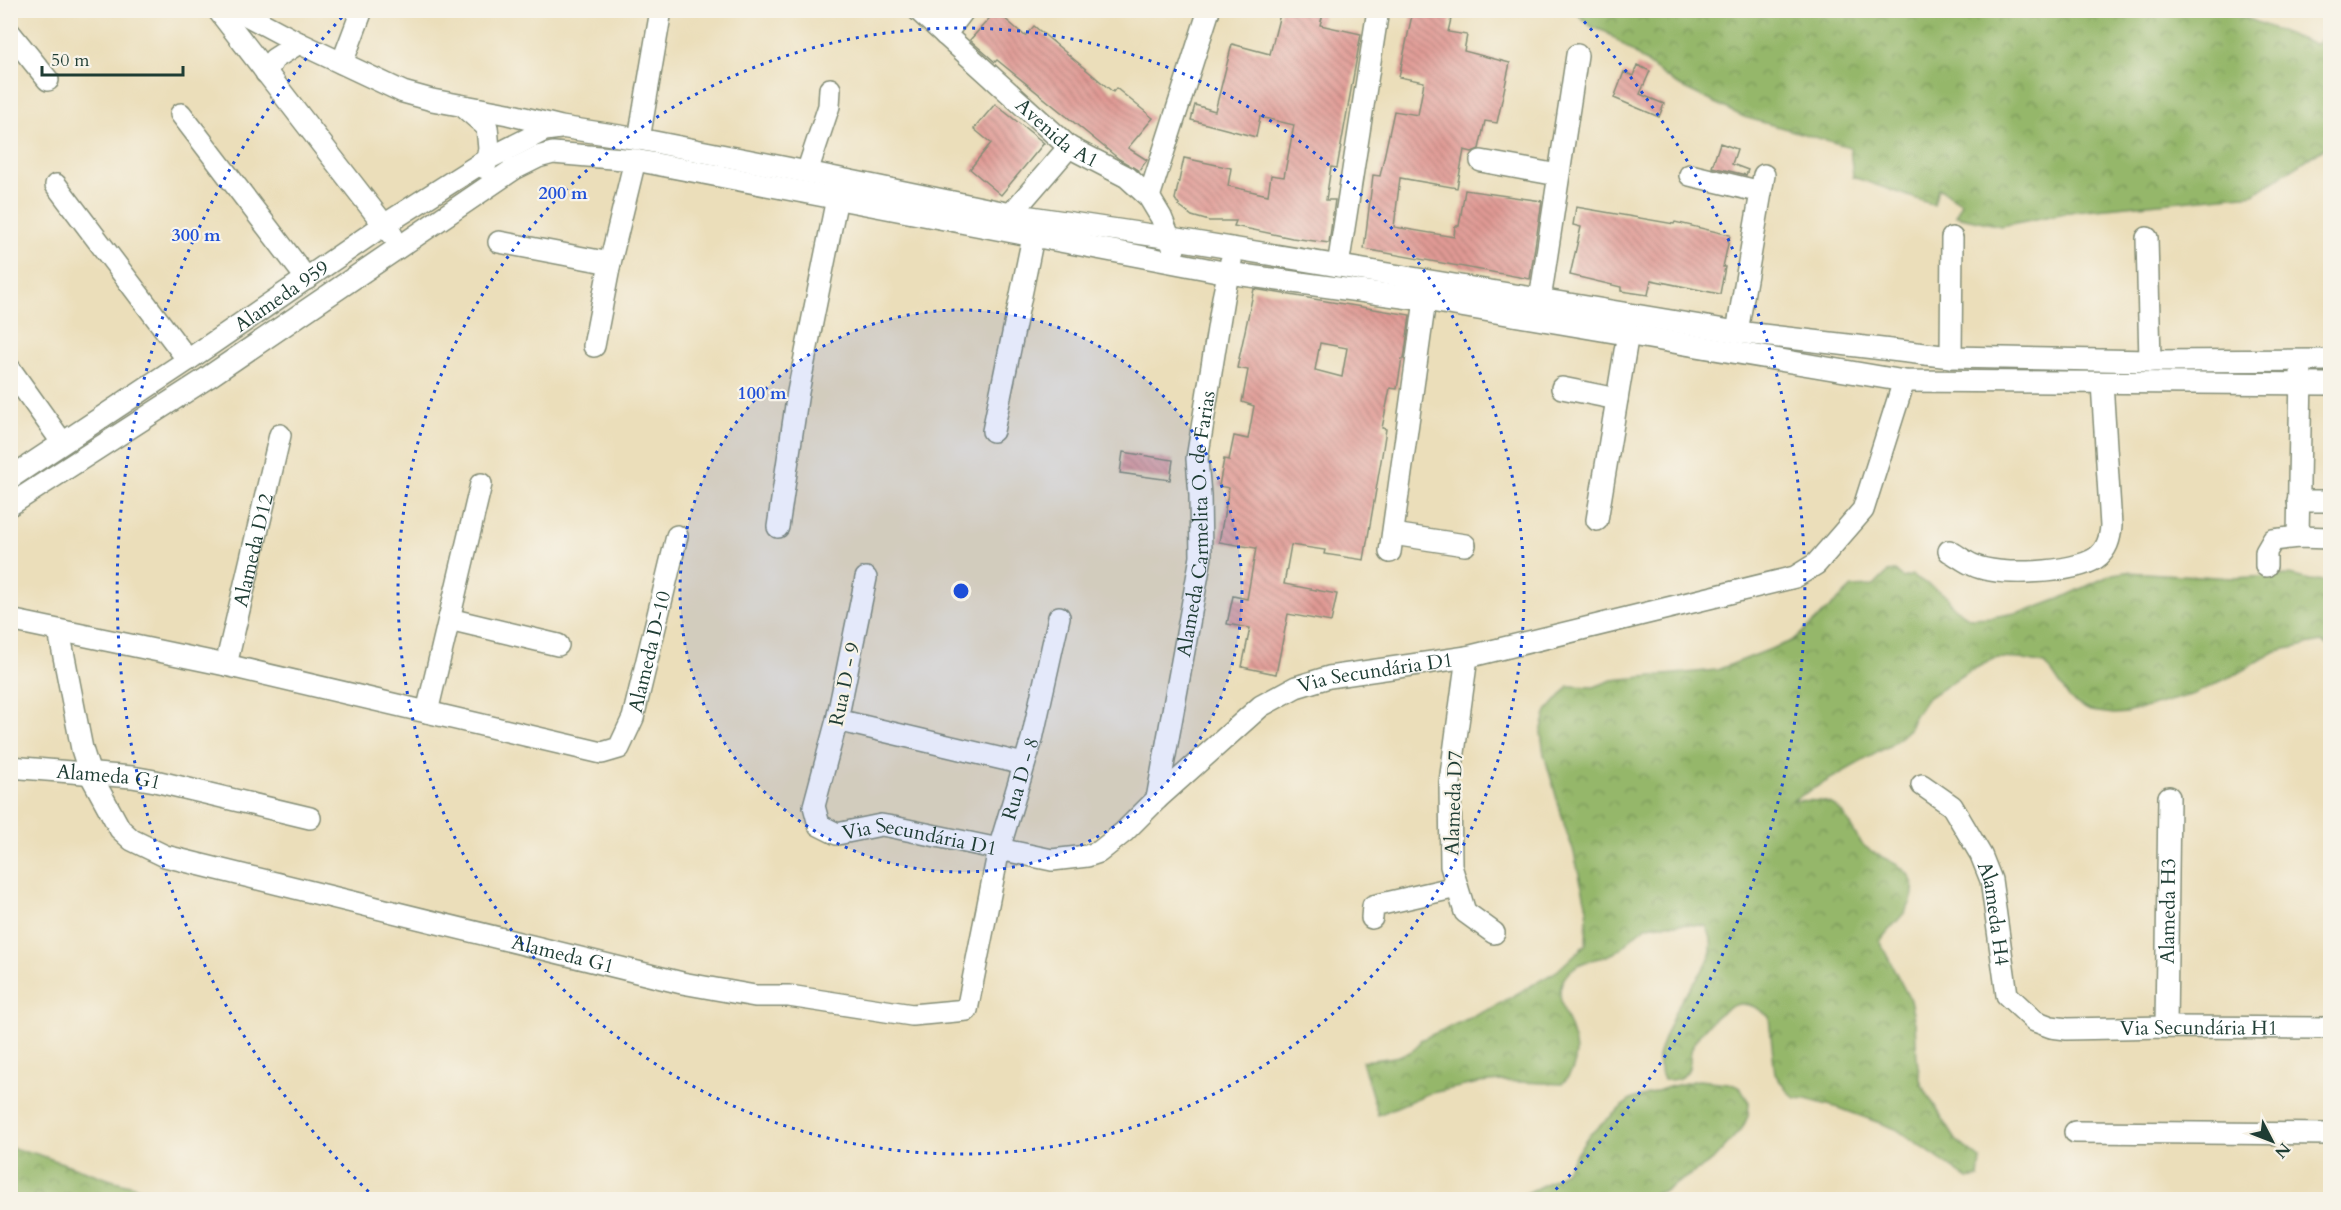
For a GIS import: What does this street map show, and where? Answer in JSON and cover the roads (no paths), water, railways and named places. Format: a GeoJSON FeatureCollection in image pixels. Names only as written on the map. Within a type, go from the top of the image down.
{"type":"FeatureCollection","features":[{"type":"Feature","properties":{"kind":"street"},"geometry":{"type":"LineString","coordinates":[[218,10],[400,246]]}},
{"type":"Feature","properties":{"kind":"street"},"geometry":{"type":"LineString","coordinates":[[237,10],[299,43],[403,92],[465,108],[508,114],[637,150],[837,198],[1228,273],[1425,300],[1904,381],[2331,384]]}},
{"type":"Feature","properties":{"kind":"street"},"geometry":{"type":"LineString","coordinates":[[342,63],[362,10]]}},
{"type":"Feature","properties":{"kind":"street"},"geometry":{"type":"LineString","coordinates":[[594,346],[610,263],[637,150],[661,10]]}},
{"type":"Feature","properties":{"kind":"street","name":"Avenida A1"},"geometry":{"type":"LineString","coordinates":[[918,10],[1069,147],[1128,177],[1149,197],[1171,238],[1179,262]]}},
{"type":"Feature","properties":{"kind":"street"},"geometry":{"type":"LineString","coordinates":[[945,35],[964,10]]}},
{"type":"Feature","properties":{"kind":"street"},"geometry":{"type":"LineString","coordinates":[[1149,197],[1209,10]]}},
{"type":"Feature","properties":{"kind":"street"},"geometry":{"type":"LineString","coordinates":[[1339,258],[1378,10]]}},
{"type":"Feature","properties":{"kind":"street"},"geometry":{"type":"LineString","coordinates":[[10,33],[48,80]]}},
{"type":"Feature","properties":{"kind":"street"},"geometry":{"type":"LineString","coordinates":[[266,73],[274,59],[299,43]]}},
{"type":"Feature","properties":{"kind":"street"},"geometry":{"type":"LineString","coordinates":[[1540,300],[1558,175],[1568,124],[1576,55]]}},
{"type":"Feature","properties":{"kind":"street"},"geometry":{"type":"LineString","coordinates":[[807,172],[829,106],[830,89]]}},
{"type":"Feature","properties":{"kind":"street"},"geometry":{"type":"LineString","coordinates":[[465,108],[487,127],[489,149],[483,190]]}},
{"type":"Feature","properties":{"kind":"street"},"geometry":{"type":"LineString","coordinates":[[181,114],[307,279]]}},
{"type":"Feature","properties":{"kind":"street","name":"Alameda 959"},"geometry":{"type":"LineString","coordinates":[[10,478],[188,360],[384,225],[486,160],[545,129],[561,127]]}},
{"type":"Feature","properties":{"kind":"street"},"geometry":{"type":"LineString","coordinates":[[1011,214],[1069,147]]}},
{"type":"Feature","properties":{"kind":"street"},"geometry":{"type":"LineString","coordinates":[[637,150],[807,172],[1011,214],[1233,249],[1339,258],[1540,300],[1737,332],[1951,357],[2150,361],[2331,360]]}},
{"type":"Feature","properties":{"kind":"street","name":"Alameda 959"},"geometry":{"type":"LineString","coordinates":[[10,506],[217,371],[514,169],[538,157],[553,153],[637,150]]}},
{"type":"Feature","properties":{"kind":"street"},"geometry":{"type":"LineString","coordinates":[[1481,161],[1558,175]]}},
{"type":"Feature","properties":{"kind":"street"},"geometry":{"type":"LineString","coordinates":[[1690,175],[1762,184],[1737,332]]}},
{"type":"Feature","properties":{"kind":"street"},"geometry":{"type":"LineString","coordinates":[[56,185],[188,360]]}},
{"type":"Feature","properties":{"kind":"street"},"geometry":{"type":"LineString","coordinates":[[778,527],[798,392],[837,198]]}},
{"type":"Feature","properties":{"kind":"street"},"geometry":{"type":"LineString","coordinates":[[993,431],[1033,237]]}},
{"type":"Feature","properties":{"kind":"street"},"geometry":{"type":"LineString","coordinates":[[1951,357],[1952,238]]}},
{"type":"Feature","properties":{"kind":"street"},"geometry":{"type":"LineString","coordinates":[[2147,238],[2150,361]]}},
{"type":"Feature","properties":{"kind":"street"},"geometry":{"type":"LineString","coordinates":[[499,242],[610,263]]}},
{"type":"Feature","properties":{"kind":"street","name":"Alameda Carmelita O. de Farias"},"geometry":{"type":"LineString","coordinates":[[1157,799],[1201,557],[1197,459],[1233,249]]}},
{"type":"Feature","properties":{"kind":"street"},"geometry":{"type":"LineString","coordinates":[[1425,300],[1392,543],[1465,545]]}},
{"type":"Feature","properties":{"kind":"street"},"geometry":{"type":"LineString","coordinates":[[1597,520],[1628,333]]}},
{"type":"Feature","properties":{"kind":"street"},"geometry":{"type":"LineString","coordinates":[[2298,537],[2301,360]]}},
{"type":"Feature","properties":{"kind":"street"},"geometry":{"type":"LineString","coordinates":[[10,369],[62,442]]}},
{"type":"Feature","properties":{"kind":"street","name":"Via Secundária D1"},"geometry":{"type":"LineString","coordinates":[[818,790],[814,806],[819,825],[837,834],[881,825],[1052,860],[1087,856],[1099,852],[1262,706],[1296,687],[1329,677],[1467,657],[1795,577],[1816,564],[1863,510],[1904,381]]}},
{"type":"Feature","properties":{"kind":"street"},"geometry":{"type":"LineString","coordinates":[[1950,550],[1974,566],[2011,573],[2082,565],[2098,556],[2110,541],[2111,526],[2102,383]]}},
{"type":"Feature","properties":{"kind":"street"},"geometry":{"type":"LineString","coordinates":[[1562,388],[1617,399]]}},
{"type":"Feature","properties":{"kind":"street","name":"Alameda D12"},"geometry":{"type":"LineString","coordinates":[[226,665],[280,435]]}},
{"type":"Feature","properties":{"kind":"street"},"geometry":{"type":"LineString","coordinates":[[10,620],[226,665],[427,712],[481,484]]}},
{"type":"Feature","properties":{"kind":"street"},"geometry":{"type":"LineString","coordinates":[[2298,501],[2331,501]]}},
{"type":"Feature","properties":{"kind":"street","name":"Alameda D-10"},"geometry":{"type":"LineString","coordinates":[[427,712],[602,753],[619,748],[633,718],[677,536]]}},
{"type":"Feature","properties":{"kind":"street"},"geometry":{"type":"LineString","coordinates":[[2266,566],[2266,552],[2273,540],[2298,537],[2331,538]]}},
{"type":"Feature","properties":{"kind":"street","name":"Rua D - 9"},"geometry":{"type":"LineString","coordinates":[[818,790],[837,720],[866,578]]}},
{"type":"Feature","properties":{"kind":"street","name":"Rua D - 8"},"geometry":{"type":"LineString","coordinates":[[967,1010],[999,849],[1024,765],[1059,617]]}},
{"type":"Feature","properties":{"kind":"street"},"geometry":{"type":"LineString","coordinates":[[448,619],[558,645]]}},
{"type":"Feature","properties":{"kind":"street","name":"Alameda G1"},"geometry":{"type":"LineString","coordinates":[[59,632],[82,749],[90,774],[120,829],[132,840],[165,856],[682,983],[755,996],[789,996],[912,1015],[967,1010]]}},
{"type":"Feature","properties":{"kind":"street","name":"Alameda D7"},"geometry":{"type":"LineString","coordinates":[[1467,657],[1450,782],[1451,866],[1465,912],[1494,933]]}},
{"type":"Feature","properties":{"kind":"street"},"geometry":{"type":"LineString","coordinates":[[837,720],[1024,765]]}},
{"type":"Feature","properties":{"kind":"street","name":"Alameda G1"},"geometry":{"type":"LineString","coordinates":[[10,767],[155,781],[310,818]]}},
{"type":"Feature","properties":{"kind":"street","name":"Alameda H4"},"geometry":{"type":"LineString","coordinates":[[1922,785],[1952,806],[1981,855],[1991,880],[2007,994],[2035,1021],[2051,1027],[2067,1029]]}},
{"type":"Feature","properties":{"kind":"street","name":"Alameda H3"},"geometry":{"type":"LineString","coordinates":[[2166,1026],[2169,797]]}},
{"type":"Feature","properties":{"kind":"street"},"geometry":{"type":"LineString","coordinates":[[1372,918],[1374,906],[1457,887]]}},
{"type":"Feature","properties":{"kind":"street","name":"Via Secundária H1"},"geometry":{"type":"LineString","coordinates":[[2067,1029],[2166,1026],[2331,1028]]}},
{"type":"Feature","properties":{"kind":"street"},"geometry":{"type":"LineString","coordinates":[[2075,1132],[2331,1134]]}}]}
